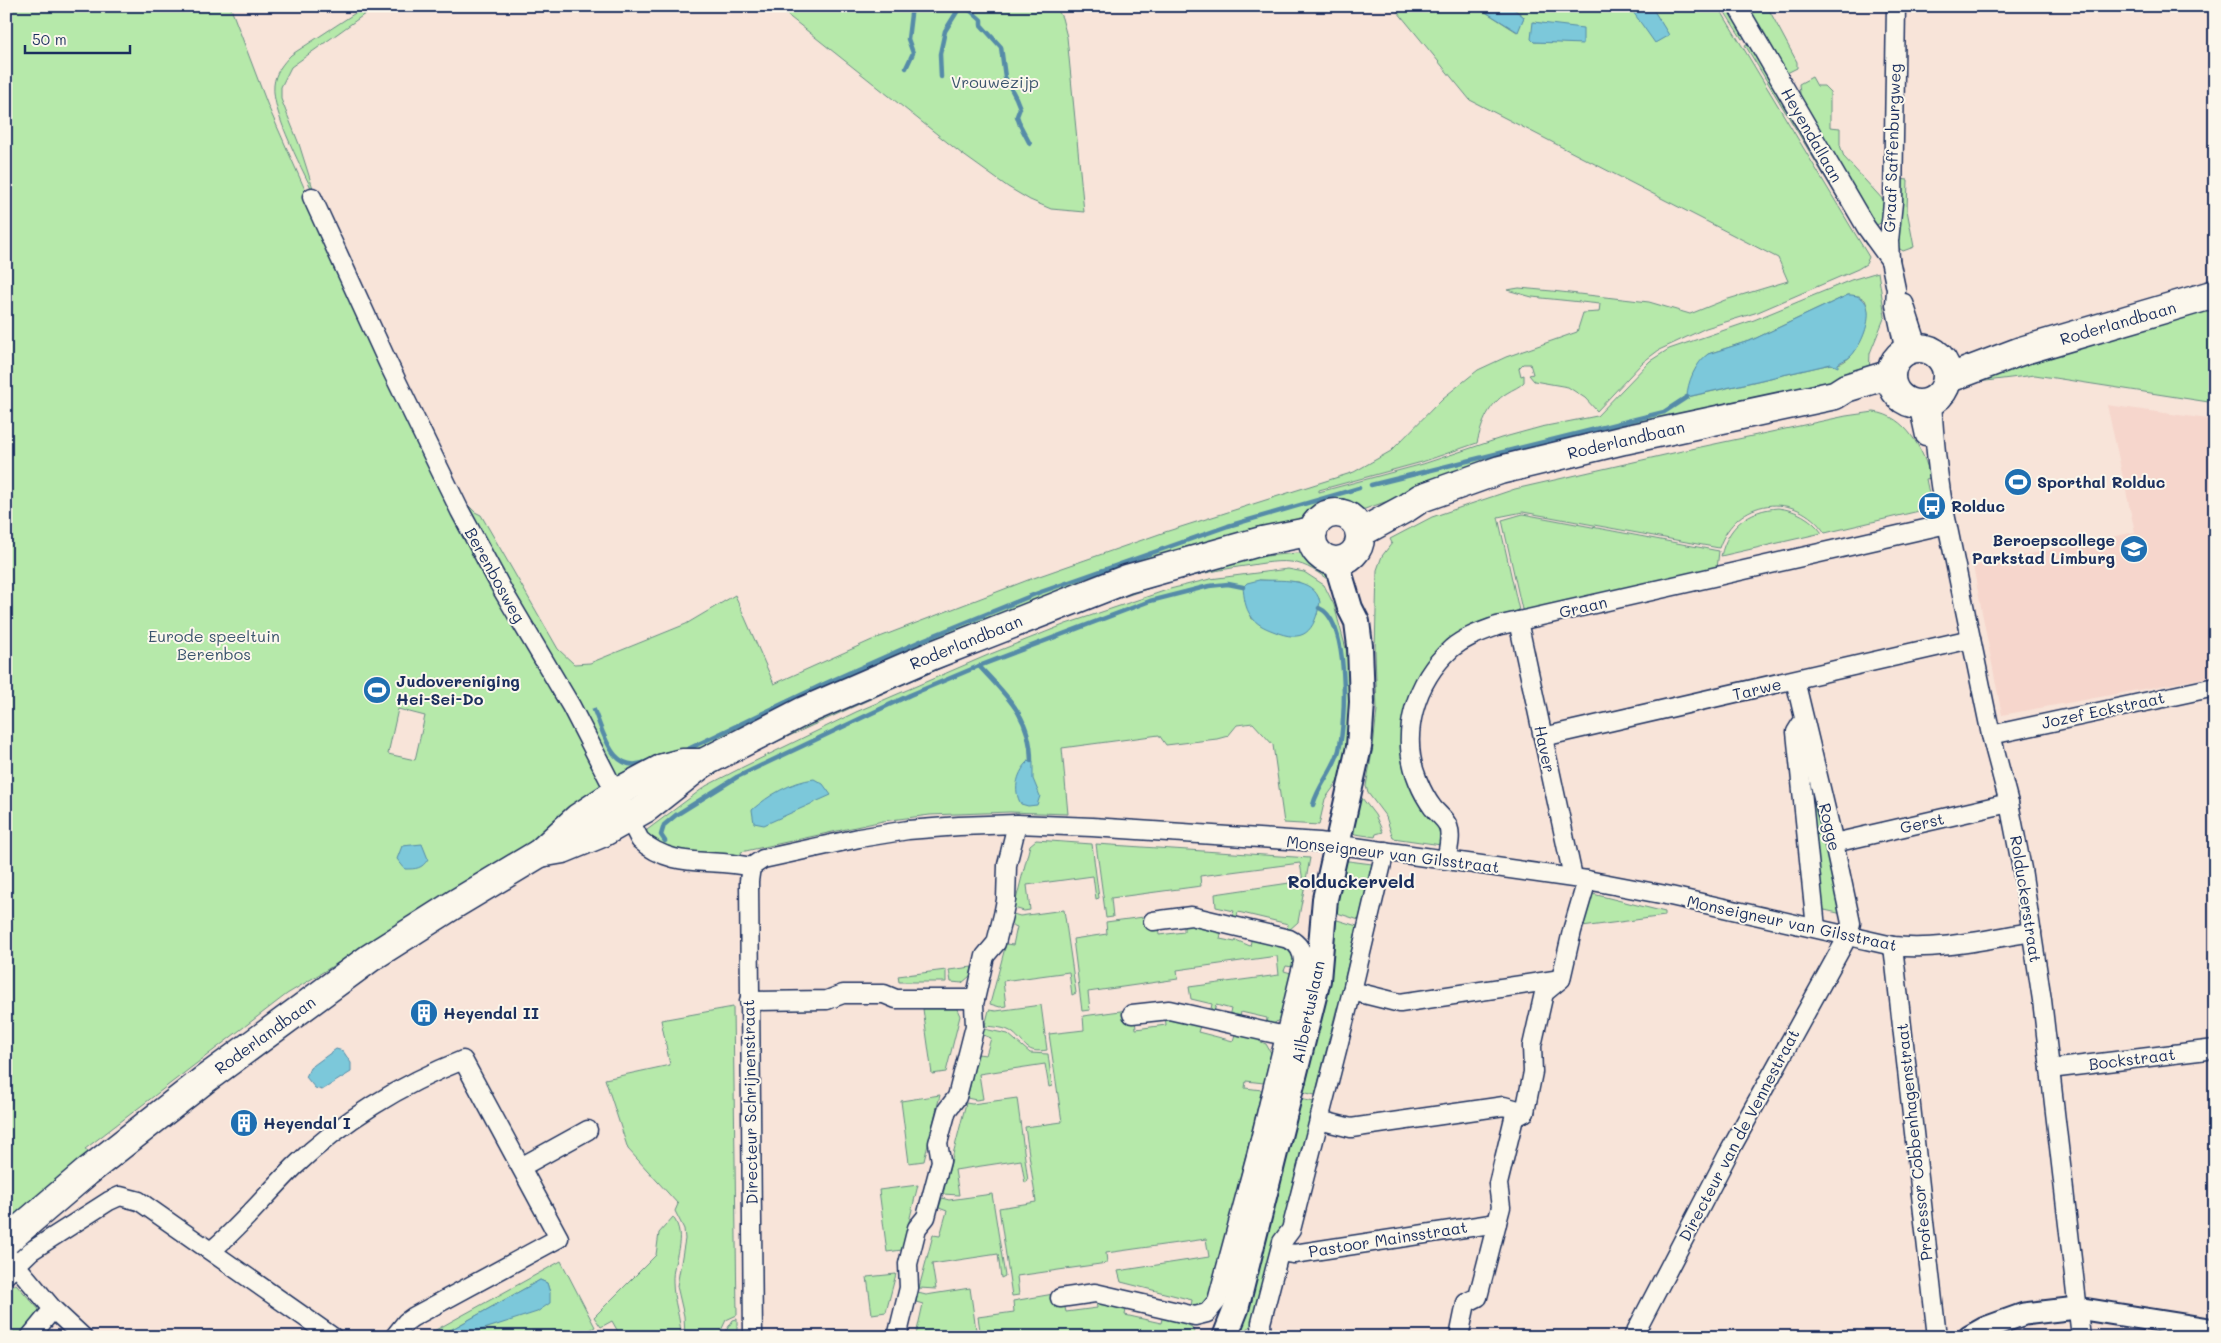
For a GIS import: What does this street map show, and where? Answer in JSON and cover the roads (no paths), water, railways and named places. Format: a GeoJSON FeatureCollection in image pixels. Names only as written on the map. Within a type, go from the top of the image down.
{"type":"FeatureCollection","features":[{"type":"Feature","properties":{"kind":"main road","name":"Roderlandbaan"},"geometry":{"type":"LineString","coordinates":[[1356,526],[1401,500],[1421,498],[1500,470],[1624,440],[1835,394],[1846,388],[1916,367],[2021,351],[2215,294]]}},
{"type":"Feature","properties":{"kind":"main road"},"geometry":{"type":"LineString","coordinates":[[1916,367],[1940,395],[1925,403],[1902,398],[1916,367]]}},
{"type":"Feature","properties":{"kind":"main road"},"geometry":{"type":"LineString","coordinates":[[1330,514],[1346,515],[1356,526],[1358,547],[1328,549],[1316,523],[1330,514]]}},
{"type":"Feature","properties":{"kind":"main road","name":"Roderlandbaan"},"geometry":{"type":"LineString","coordinates":[[540,853],[581,843],[628,819],[646,808],[703,763],[804,711],[1034,614],[1127,579],[1179,563],[1238,550],[1262,541],[1328,549]]}},
{"type":"Feature","properties":{"kind":"main road","name":"Ailbertuslaan"},"geometry":{"type":"LineString","coordinates":[[1225,1337],[1236,1309],[1281,1090],[1318,980],[1325,899],[1357,761],[1361,731],[1362,683],[1360,646],[1356,622],[1328,549]]}},
{"type":"Feature","properties":{"kind":"main road","name":"Roderlandbaan"},"geometry":{"type":"LineString","coordinates":[[9,1258],[87,1172],[204,1080],[362,964],[455,904],[540,853],[578,818],[616,793],[663,768],[682,764],[703,763]]}},
{"type":"Feature","properties":{"kind":"street","name":"Heyendallaan"},"geometry":{"type":"LineString","coordinates":[[1737,6],[1866,227],[1890,260]]}},
{"type":"Feature","properties":{"kind":"street","name":"Graaf Saffenburgweg"},"geometry":{"type":"LineString","coordinates":[[1896,6],[1893,202],[1889,241],[1890,260],[1896,289],[1905,304],[1916,367]]}},
{"type":"Feature","properties":{"kind":"street","name":"Berenbosweg"},"geometry":{"type":"LineString","coordinates":[[312,197],[392,371],[460,511],[543,662],[571,706],[640,840],[662,856],[674,859],[741,864],[751,867]]}},
{"type":"Feature","properties":{"kind":"street","name":"Rolduckerstraat"},"geometry":{"type":"LineString","coordinates":[[1925,403],[1936,438],[1937,467],[1947,524],[1991,735],[2009,803],[2032,932],[2081,1337]]}},
{"type":"Feature","properties":{"kind":"street","name":"Graan"},"geometry":{"type":"LineString","coordinates":[[1446,860],[1449,837],[1448,826],[1423,792],[1411,756],[1410,729],[1418,697],[1435,668],[1453,648],[1481,632],[1518,622],[1947,524]]}},
{"type":"Feature","properties":{"kind":"street","name":"Haver"},"geometry":{"type":"LineString","coordinates":[[1518,622],[1543,737],[1580,878]]}},
{"type":"Feature","properties":{"kind":"street","name":"Tarwe"},"geometry":{"type":"LineString","coordinates":[[1543,737],[1971,639]]}},
{"type":"Feature","properties":{"kind":"street","name":"Rogge"},"geometry":{"type":"LineString","coordinates":[[1795,680],[1851,923],[1848,936]]}},
{"type":"Feature","properties":{"kind":"street","name":"Jozef Eckstraat"},"geometry":{"type":"LineString","coordinates":[[1991,735],[2215,687]]}},
{"type":"Feature","properties":{"kind":"street","name":"Rogge"},"geometry":{"type":"LineString","coordinates":[[1804,719],[1796,732],[1816,928]]}},
{"type":"Feature","properties":{"kind":"street","name":"Gerst"},"geometry":{"type":"LineString","coordinates":[[1834,843],[2009,803]]}},
{"type":"Feature","properties":{"kind":"street","name":"Monseigneur van Gilsstraat"},"geometry":{"type":"LineString","coordinates":[[751,867],[764,859],[869,836],[959,826],[1017,824],[1092,827],[1337,844],[1580,878],[1893,946],[1921,948],[2032,932]]}},
{"type":"Feature","properties":{"kind":"street"},"geometry":{"type":"LineString","coordinates":[[897,1337],[909,1288],[908,1264],[917,1228],[926,1217],[941,1161],[938,1143],[947,1110],[957,1097],[975,1026],[975,999],[985,956],[996,943],[1003,915],[1006,900],[1007,865],[1017,824]]}},
{"type":"Feature","properties":{"kind":"street"},"geometry":{"type":"LineString","coordinates":[[1261,1330],[1282,1242],[1291,1230],[1352,991],[1385,851]]}},
{"type":"Feature","properties":{"kind":"street","name":"Directeur Schrijnenstraat"},"geometry":{"type":"LineString","coordinates":[[751,867],[748,881],[753,1337]]}},
{"type":"Feature","properties":{"kind":"street"},"geometry":{"type":"LineString","coordinates":[[1525,1112],[1533,1072],[1532,1046],[1544,993],[1561,979],[1572,931],[1580,878]]}},
{"type":"Feature","properties":{"kind":"street","name":"Ailbertuslaan"},"geometry":{"type":"LineString","coordinates":[[1060,1298],[1095,1293],[1195,1316],[1212,1310],[1218,1301],[1281,1090],[1285,1036],[1303,962],[1301,949],[1294,942],[1191,916],[1153,921]]}},
{"type":"Feature","properties":{"kind":"street","name":"Directeur van de Vennestraat"},"geometry":{"type":"LineString","coordinates":[[1633,1337],[1728,1154],[1848,936]]}},
{"type":"Feature","properties":{"kind":"street","name":"Professor Cobbenhagenstraat"},"geometry":{"type":"LineString","coordinates":[[1893,946],[1937,1337]]}},
{"type":"Feature","properties":{"kind":"street"},"geometry":{"type":"LineString","coordinates":[[1352,991],[1400,1003],[1561,979]]}},
{"type":"Feature","properties":{"kind":"street"},"geometry":{"type":"LineString","coordinates":[[749,1001],[827,1000],[844,994],[884,994],[896,999],[975,999]]}},
{"type":"Feature","properties":{"kind":"street","name":"Ailbertuslaan"},"geometry":{"type":"LineString","coordinates":[[1132,1014],[1170,1010],[1285,1036]]}},
{"type":"Feature","properties":{"kind":"street","name":"Bockstraat"},"geometry":{"type":"LineString","coordinates":[[2050,1069],[2215,1049]]}},
{"type":"Feature","properties":{"kind":"street"},"geometry":{"type":"LineString","coordinates":[[211,1251],[231,1235],[260,1201],[330,1134],[403,1088],[463,1060],[559,1238],[414,1317],[406,1322],[394,1337]]}},
{"type":"Feature","properties":{"kind":"street"},"geometry":{"type":"LineString","coordinates":[[1319,1120],[1352,1128],[1504,1106],[1525,1112]]}},
{"type":"Feature","properties":{"kind":"street"},"geometry":{"type":"LineString","coordinates":[[1459,1337],[1466,1303],[1478,1297],[1501,1207],[1498,1184],[1514,1118],[1525,1112]]}},
{"type":"Feature","properties":{"kind":"street"},"geometry":{"type":"LineString","coordinates":[[521,1167],[588,1130]]}},
{"type":"Feature","properties":{"kind":"street"},"geometry":{"type":"LineString","coordinates":[[83,1337],[53,1309],[9,1258],[120,1196],[139,1201],[333,1337]]}},
{"type":"Feature","properties":{"kind":"street","name":"Pastoor Mainsstraat"},"geometry":{"type":"LineString","coordinates":[[1280,1252],[1294,1254],[1496,1223]]}},
{"type":"Feature","properties":{"kind":"street"},"geometry":{"type":"LineString","coordinates":[[1969,1337],[1985,1328],[2024,1314],[2077,1308],[2215,1330]]}},
{"type":"Feature","properties":{"kind":"street"},"geometry":{"type":"LineString","coordinates":[[30,1337],[53,1309]]}},
{"type":"Feature","properties":{"kind":"water"},"geometry":{"type":"Polygon","coordinates":[[[1476,6],[1510,6],[1524,17],[1518,32],[1476,6]]]}},
{"type":"Feature","properties":{"kind":"water"},"geometry":{"type":"Polygon","coordinates":[[[1636,6],[1651,6],[1669,35],[1655,43],[1631,9],[1636,6]]]}},
{"type":"Feature","properties":{"kind":"water"},"geometry":{"type":"Polygon","coordinates":[[[1533,22],[1583,28],[1583,44],[1534,42],[1531,39],[1533,22]]]}},
{"type":"Feature","properties":{"kind":"water"},"geometry":{"type":"Polygon","coordinates":[[[1848,295],[1859,297],[1865,302],[1868,310],[1868,319],[1862,340],[1857,349],[1838,364],[1838,367],[1831,364],[1687,397],[1693,373],[1708,354],[1752,340],[1848,295]]]}},
{"type":"Feature","properties":{"kind":"water"},"geometry":{"type":"Polygon","coordinates":[[[1259,580],[1295,582],[1311,588],[1320,602],[1311,628],[1306,633],[1293,636],[1284,635],[1264,627],[1253,619],[1246,606],[1243,587],[1247,583],[1259,580]]]}},
{"type":"Feature","properties":{"kind":"water"},"geometry":{"type":"Polygon","coordinates":[[[1029,761],[1033,762],[1033,779],[1040,796],[1037,805],[1028,806],[1021,804],[1018,798],[1017,786],[1019,775],[1029,761]]]}},
{"type":"Feature","properties":{"kind":"water"},"geometry":{"type":"Polygon","coordinates":[[[814,779],[823,784],[831,795],[764,825],[754,823],[752,810],[766,799],[789,786],[814,779]]]}},
{"type":"Feature","properties":{"kind":"water"},"geometry":{"type":"Polygon","coordinates":[[[422,844],[428,859],[418,868],[405,869],[397,859],[402,846],[422,844]]]}},
{"type":"Feature","properties":{"kind":"water"},"geometry":{"type":"Polygon","coordinates":[[[336,1049],[343,1051],[351,1063],[351,1072],[322,1090],[315,1088],[306,1077],[310,1068],[336,1049]]]}},
{"type":"Feature","properties":{"kind":"water"},"geometry":{"type":"Polygon","coordinates":[[[540,1280],[547,1283],[550,1303],[537,1312],[475,1332],[469,1337],[438,1337],[540,1280]]]}},
{"type":"Feature","properties":{"kind":"waterway"},"geometry":{"type":"LineString","coordinates":[[906,68],[913,53],[908,39],[912,6]]}},
{"type":"Feature","properties":{"kind":"waterway","name":"Vrouwezijp"},"geometry":{"type":"LineString","coordinates":[[959,6],[971,11],[981,20],[981,25],[1001,47],[1005,77],[1020,108],[1017,116],[1030,144]]}},
{"type":"Feature","properties":{"kind":"waterway"},"geometry":{"type":"LineString","coordinates":[[941,77],[940,54],[945,31],[960,7]]}},
{"type":"Feature","properties":{"kind":"waterway"},"geometry":{"type":"LineString","coordinates":[[1371,485],[1664,412],[1687,397]]}},
{"type":"Feature","properties":{"kind":"waterway"},"geometry":{"type":"LineString","coordinates":[[686,750],[824,684],[925,639],[1038,593],[1228,526],[1359,488]]}},
{"type":"Feature","properties":{"kind":"waterway"},"geometry":{"type":"LineString","coordinates":[[665,841],[661,835],[664,825],[676,815],[737,777],[910,695],[979,666],[1150,601],[1209,586],[1228,584],[1243,587]]}},
{"type":"Feature","properties":{"kind":"waterway"},"geometry":{"type":"LineString","coordinates":[[1313,805],[1339,750],[1344,696],[1341,651],[1336,631],[1329,616],[1319,608]]}},
{"type":"Feature","properties":{"kind":"waterway"},"geometry":{"type":"LineString","coordinates":[[979,666],[1016,708],[1027,732],[1031,761]]}},
{"type":"Feature","properties":{"kind":"waterway"},"geometry":{"type":"LineString","coordinates":[[594,710],[606,741],[618,758],[626,763],[636,764],[648,761]]}},
{"type":"Feature","properties":{"kind":"place","name":"Sporthal Rolduc"},"geometry":{"type":"Point","coordinates":[2018,482]}},
{"type":"Feature","properties":{"kind":"place","name":"Rolduc"},"geometry":{"type":"Point","coordinates":[1932,506]}},
{"type":"Feature","properties":{"kind":"place","name":"Beroepscollege Parkstad Limburg"},"geometry":{"type":"Point","coordinates":[2134,549]}},
{"type":"Feature","properties":{"kind":"place","name":"Judovereniging Hei-Sei-Do"},"geometry":{"type":"Point","coordinates":[377,690]}},
{"type":"Feature","properties":{"kind":"place","name":"Heyendal II"},"geometry":{"type":"Point","coordinates":[424,1013]}},
{"type":"Feature","properties":{"kind":"place","name":"Heyendal I"},"geometry":{"type":"Point","coordinates":[244,1123]}},
{"type":"Feature","properties":{"kind":"district","name":"Rolduckerveld"},"geometry":{"type":"Point","coordinates":[1351,882]}},
{"type":"Feature","properties":{"kind":"park label","name":"Eurode speeltuin Berenbos"},"geometry":{"type":"Point","coordinates":[214,645]}}]}
